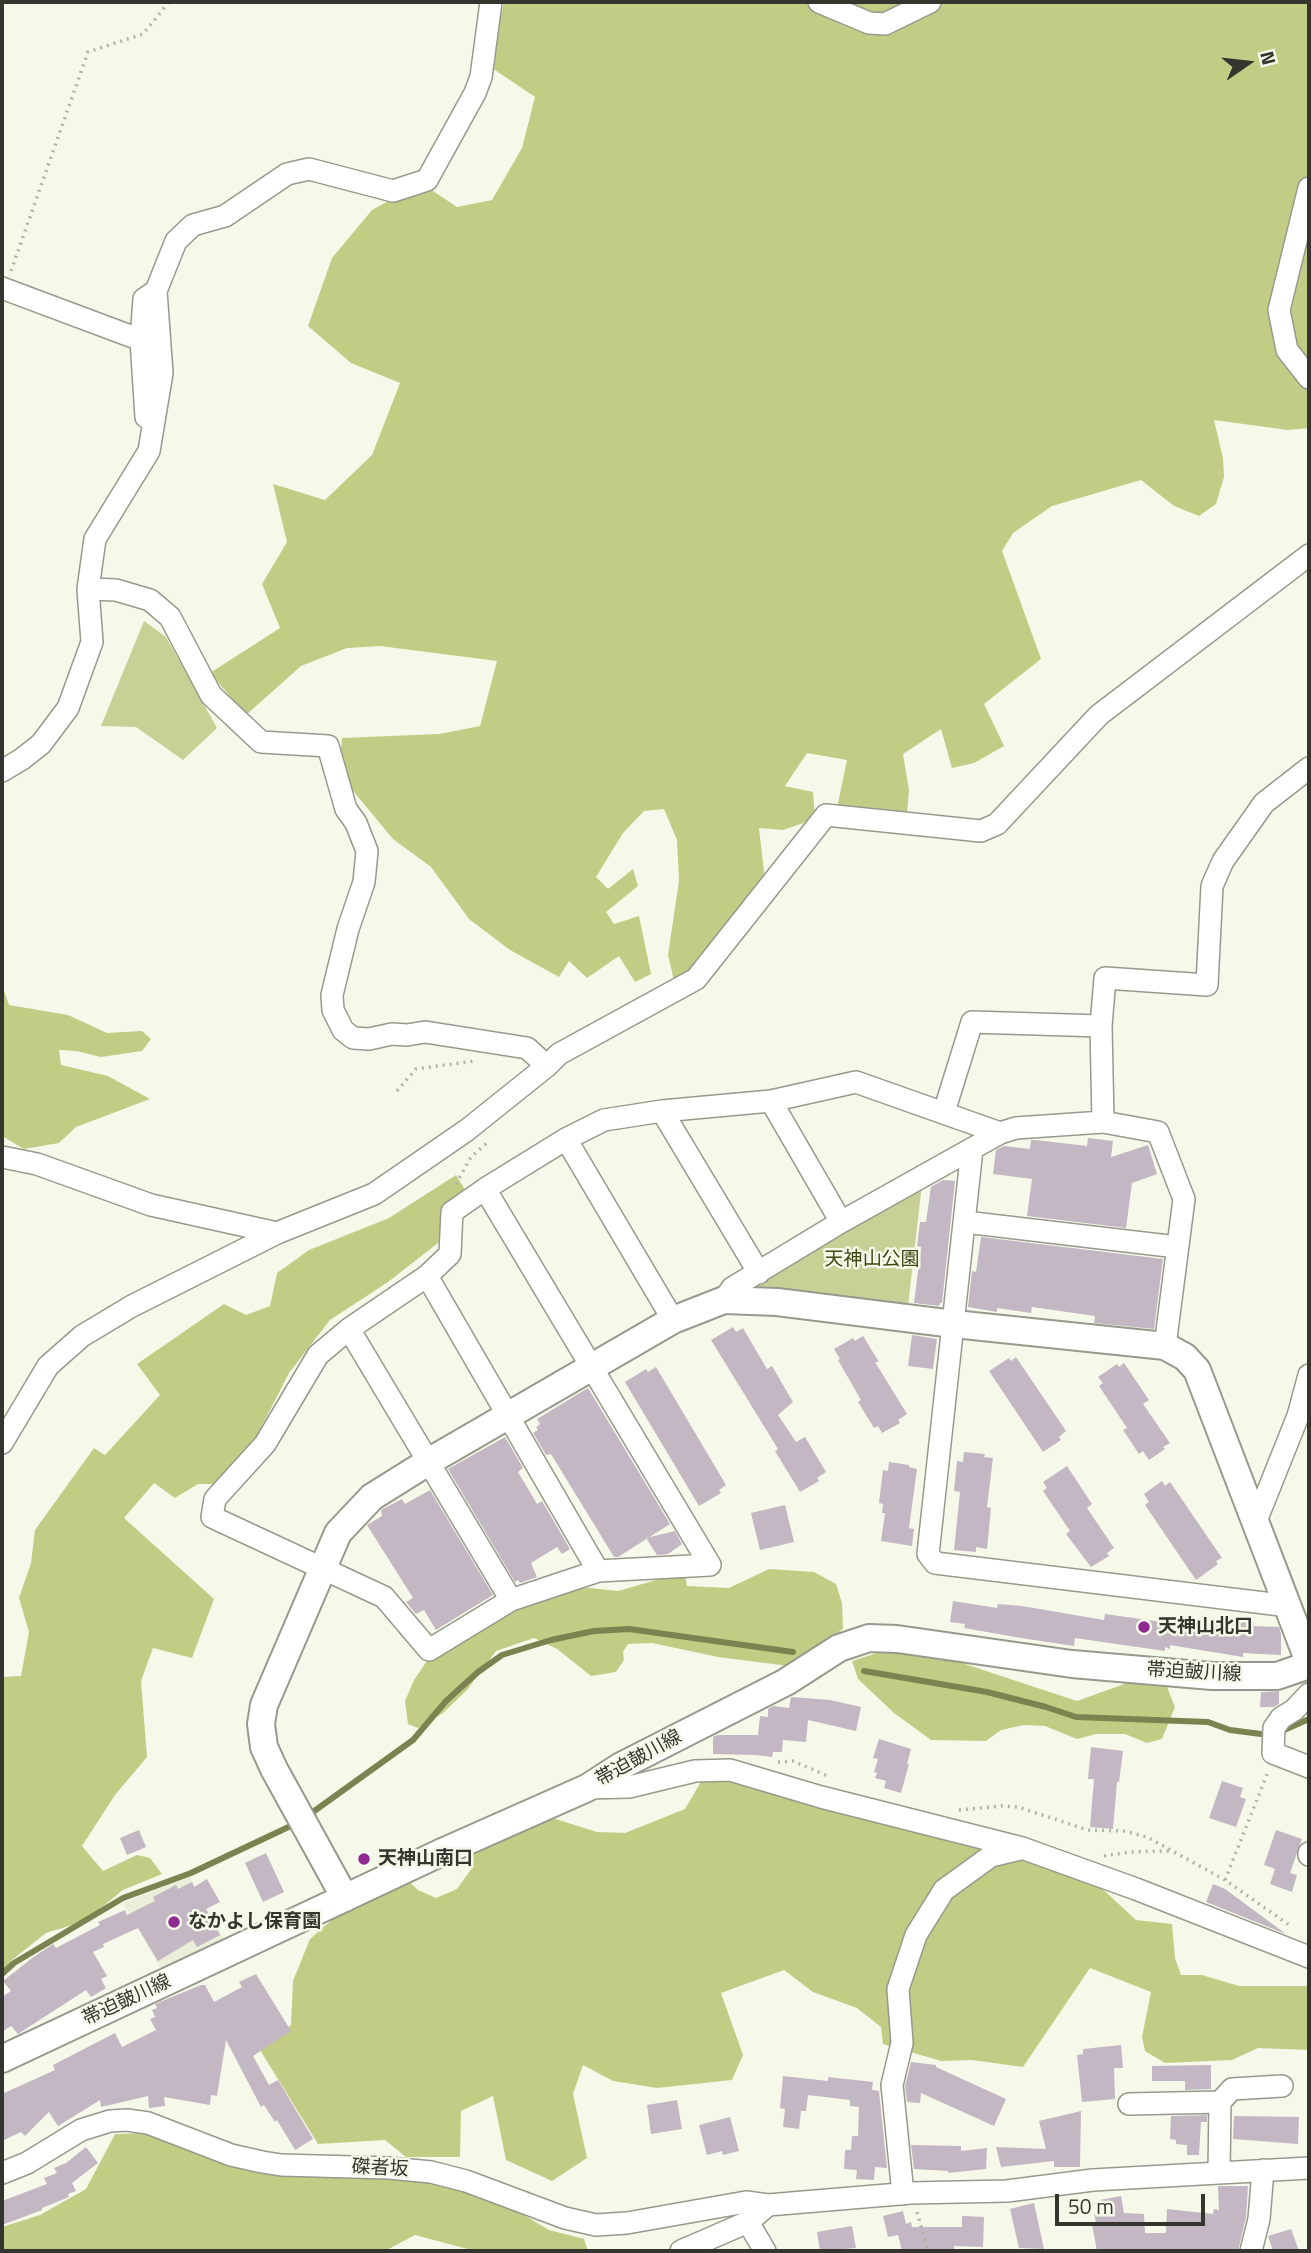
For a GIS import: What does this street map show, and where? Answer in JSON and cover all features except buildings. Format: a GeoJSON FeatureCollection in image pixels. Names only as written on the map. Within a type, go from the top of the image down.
{"type":"FeatureCollection","features":[{"type":"Feature","properties":{"kind":"street"},"geometry":{"type":"LineString","coordinates":[[2,771],[41,744],[68,708],[92,642],[89,589],[95,539],[149,451],[162,373],[156,291],[176,241],[193,225],[225,216],[287,174],[309,169],[393,191],[427,180],[475,93],[481,77],[491,2]]}},
{"type":"Feature","properties":{"kind":"street"},"geometry":{"type":"LineString","coordinates":[[819,2],[869,23],[885,24],[930,2]]}},
{"type":"Feature","properties":{"kind":"street"},"geometry":{"type":"LineString","coordinates":[[1309,188],[1279,310],[1287,351],[1309,378]]}},
{"type":"Feature","properties":{"kind":"street"},"geometry":{"type":"LineString","coordinates":[[3,289],[141,340]]}},
{"type":"Feature","properties":{"kind":"street"},"geometry":{"type":"LineString","coordinates":[[149,451],[141,340],[144,299],[156,291]]}},
{"type":"Feature","properties":{"kind":"street"},"geometry":{"type":"LineString","coordinates":[[2,1443],[48,1366],[82,1336],[132,1306],[277,1233],[374,1194],[467,1130],[559,1054],[696,979],[826,815],[981,831],[997,824],[1099,715],[1309,555]]}},
{"type":"Feature","properties":{"kind":"street"},"geometry":{"type":"LineString","coordinates":[[89,589],[116,590],[150,600],[170,617],[211,695],[261,742],[328,746],[346,809],[356,823],[367,851],[364,882],[348,929],[332,995],[333,1010],[343,1030],[353,1038],[369,1039],[425,1032],[527,1048],[547,1066]]}},
{"type":"Feature","properties":{"kind":"street"},"geometry":{"type":"LineString","coordinates":[[1103,1122],[1101,1026],[1105,978],[1207,985],[1212,886],[1223,861],[1264,803],[1309,768]]}},
{"type":"Feature","properties":{"kind":"street"},"geometry":{"type":"LineString","coordinates":[[944,1112],[972,1022],[1101,1026]]}},
{"type":"Feature","properties":{"kind":"street"},"geometry":{"type":"LineString","coordinates":[[485,1189],[710,1565],[598,1571],[511,1600],[429,1650],[384,1597],[212,1517],[215,1499],[265,1444],[318,1355],[349,1329],[428,1276],[450,1254],[452,1212],[485,1189],[566,1139],[604,1120],[662,1111],[771,1101],[856,1082],[1000,1133]]}},
{"type":"Feature","properties":{"kind":"street"},"geometry":{"type":"LineString","coordinates":[[771,1101],[841,1223]]}},
{"type":"Feature","properties":{"kind":"street"},"geometry":{"type":"LineString","coordinates":[[662,1111],[759,1273]]}},
{"type":"Feature","properties":{"kind":"street"},"geometry":{"type":"LineString","coordinates":[[724,1300],[732,1288],[1000,1133],[1016,1128],[1103,1122],[1158,1132],[1184,1199],[1165,1346]]}},
{"type":"Feature","properties":{"kind":"street"},"geometry":{"type":"LineString","coordinates":[[566,1139],[673,1320]]}},
{"type":"Feature","properties":{"kind":"street"},"geometry":{"type":"LineString","coordinates":[[972,1149],[928,1554],[935,1563],[1289,1606]]}},
{"type":"Feature","properties":{"kind":"street"},"geometry":{"type":"LineString","coordinates":[[2,1157],[37,1164],[151,1205],[277,1233]]}},
{"type":"Feature","properties":{"kind":"street"},"geometry":{"type":"LineString","coordinates":[[965,1222],[1177,1247]]}},
{"type":"Feature","properties":{"kind":"street"},"geometry":{"type":"LineString","coordinates":[[428,1276],[598,1571]]}},
{"type":"Feature","properties":{"kind":"street"},"geometry":{"type":"LineString","coordinates":[[345,1898],[264,1747],[261,1724],[264,1705],[338,1533],[372,1497],[428,1462],[673,1320],[724,1300],[777,1301],[954,1324],[1165,1346],[1185,1357],[1197,1370],[1309,1664]]}},
{"type":"Feature","properties":{"kind":"street"},"geometry":{"type":"LineString","coordinates":[[349,1329],[511,1600]]}},
{"type":"Feature","properties":{"kind":"street"},"geometry":{"type":"LineString","coordinates":[[1256,1521],[1298,1416],[1309,1375]]}},
{"type":"Feature","properties":{"kind":"street","name":"帯迫皷川線"},"geometry":{"type":"LineString","coordinates":[[2,2059],[438,1854],[587,1788],[621,1766],[786,1682],[839,1648],[869,1638],[897,1639],[1072,1664],[1212,1676],[1277,1676],[1309,1664]]}},
{"type":"Feature","properties":{"kind":"street"},"geometry":{"type":"LineString","coordinates":[[1309,1694],[1294,1710],[1280,1718],[1274,1728],[1273,1753],[1309,1767]]}},
{"type":"Feature","properties":{"kind":"street"},"geometry":{"type":"LineString","coordinates":[[587,1788],[629,1787],[695,1771],[730,1770],[1022,1848],[1136,1889],[1309,1957]]}},
{"type":"Feature","properties":{"kind":"street"},"geometry":{"type":"LineString","coordinates":[[907,2193],[892,2085],[902,2043],[898,1989],[916,1936],[944,1891],[991,1856],[1022,1848]]}},
{"type":"Feature","properties":{"kind":"street"},"geometry":{"type":"LineString","coordinates":[[1219,2173],[1220,2102],[1232,2089],[1282,2085]]}},
{"type":"Feature","properties":{"kind":"street"},"geometry":{"type":"LineString","coordinates":[[1129,2104],[1220,2102]]}},
{"type":"Feature","properties":{"kind":"street","name":"磔者坂"},"geometry":{"type":"LineString","coordinates":[[2,2173],[27,2163],[81,2130],[110,2121],[127,2120],[158,2127],[231,2155],[271,2164],[430,2172],[466,2181],[565,2218],[596,2225],[746,2202],[768,2205],[907,2193],[1007,2191],[1093,2180],[1309,2168]]}},
{"type":"Feature","properties":{"kind":"street"},"geometry":{"type":"LineString","coordinates":[[1251,2251],[1259,2219],[1263,2170]]}},
{"type":"Feature","properties":{"kind":"street"},"geometry":{"type":"LineString","coordinates":[[681,2251],[748,2222],[768,2205]]}},
{"type":"Feature","properties":{"kind":"street"},"geometry":{"type":"LineString","coordinates":[[748,2222],[765,2251]]}},
{"type":"Feature","properties":{"kind":"path"},"geometry":{"type":"LineString","coordinates":[[3,289],[89,52],[143,34],[169,2]]}},
{"type":"Feature","properties":{"kind":"path"},"geometry":{"type":"LineString","coordinates":[[397,1091],[416,1069],[482,1061]]}},
{"type":"Feature","properties":{"kind":"path"},"geometry":{"type":"LineString","coordinates":[[452,1212],[450,1196],[471,1157],[488,1141]]}},
{"type":"Feature","properties":{"kind":"path"},"geometry":{"type":"LineString","coordinates":[[1225,1880],[1273,1753]]}},
{"type":"Feature","properties":{"kind":"path"},"geometry":{"type":"LineString","coordinates":[[771,1762],[793,1762],[816,1769],[837,1780]]}},
{"type":"Feature","properties":{"kind":"path"},"geometry":{"type":"LineString","coordinates":[[952,1809],[1018,1807],[1087,1830],[1124,1831],[1147,1837],[1225,1880],[1301,1931]]}},
{"type":"Feature","properties":{"kind":"path"},"geometry":{"type":"LineString","coordinates":[[1067,1864],[1130,1852],[1171,1851]]}},
{"type":"Feature","properties":{"kind":"path"},"geometry":{"type":"LineString","coordinates":[[907,2193],[928,2251]]}},
{"type":"Feature","properties":{"kind":"shaded area","name":"なかよし保育園"},"geometry":{"type":"Polygon","coordinates":[[[190,1876],[225,1942],[162,1971],[123,1903],[190,1876]]]}},
{"type":"Feature","properties":{"kind":"green space"},"geometry":{"type":"Polygon","coordinates":[[[504,2],[1309,2],[1309,428],[1288,430],[1214,420],[1223,458],[1224,477],[1216,504],[1199,516],[1174,506],[1141,480],[1052,506],[1013,533],[1002,551],[1041,659],[984,704],[1004,746],[974,763],[952,768],[941,729],[903,754],[909,790],[907,813],[837,808],[847,760],[807,753],[785,786],[813,792],[815,819],[783,830],[759,828],[765,880],[676,989],[668,955],[679,881],[677,840],[664,809],[644,811],[623,833],[596,877],[608,889],[633,869],[638,886],[606,912],[614,924],[639,916],[651,974],[635,982],[619,956],[587,978],[569,961],[559,977],[510,950],[469,919],[431,867],[393,839],[339,774],[342,738],[439,734],[480,726],[497,661],[380,646],[347,648],[301,666],[246,715],[210,673],[280,628],[262,584],[287,542],[273,484],[325,500],[372,455],[400,383],[351,363],[308,326],[332,258],[372,210],[421,183],[457,207],[492,200],[522,148],[535,97],[489,66],[504,2]]]}},
{"type":"Feature","properties":{"kind":"green space"},"geometry":{"type":"Polygon","coordinates":[[[144,621],[166,637],[217,728],[183,760],[136,727],[101,726],[144,621]]]}},
{"type":"Feature","properties":{"kind":"green space"},"geometry":{"type":"Polygon","coordinates":[[[2,985],[9,1005],[68,1015],[107,1033],[142,1031],[151,1039],[142,1051],[101,1057],[59,1050],[61,1065],[108,1076],[150,1099],[76,1127],[59,1143],[24,1149],[2,1136],[2,985]]]}},
{"type":"Feature","properties":{"kind":"green space"},"geometry":{"type":"Polygon","coordinates":[[[456,1175],[469,1196],[438,1243],[388,1282],[330,1320],[289,1373],[245,1459],[222,1484],[198,1484],[175,1498],[154,1483],[124,1518],[214,1599],[192,1658],[153,1648],[141,1681],[147,1757],[115,1795],[82,1846],[103,1871],[137,1855],[150,1858],[162,1874],[123,1890],[85,1921],[46,1933],[12,1960],[2,1972],[2,1677],[21,1676],[29,1632],[19,1598],[31,1563],[35,1530],[94,1448],[105,1455],[160,1395],[137,1364],[224,1304],[246,1315],[270,1306],[277,1273],[309,1250],[389,1218],[456,1175]]]}},
{"type":"Feature","properties":{"kind":"green space","name":"天神山公園"},"geometry":{"type":"Polygon","coordinates":[[[922,1184],[908,1306],[757,1287],[755,1280],[922,1184]]]}},
{"type":"Feature","properties":{"kind":"green space"},"geometry":{"type":"Polygon","coordinates":[[[769,1569],[814,1572],[836,1584],[842,1603],[843,1629],[789,1666],[718,1657],[652,1643],[628,1644],[623,1652],[624,1660],[616,1672],[591,1676],[557,1649],[534,1638],[496,1651],[467,1690],[443,1713],[418,1728],[408,1724],[405,1701],[414,1680],[429,1658],[512,1605],[572,1586],[618,1591],[685,1574],[687,1586],[729,1588],[769,1569]]]}},
{"type":"Feature","properties":{"kind":"green space"},"geometry":{"type":"Polygon","coordinates":[[[877,1653],[916,1654],[962,1663],[1077,1701],[1127,1683],[1167,1687],[1175,1707],[1162,1739],[1147,1743],[1125,1734],[1096,1734],[1077,1739],[1045,1726],[1024,1725],[1001,1730],[986,1741],[931,1740],[894,1713],[858,1679],[852,1661],[877,1653]]]}},
{"type":"Feature","properties":{"kind":"green space"},"geometry":{"type":"Polygon","coordinates":[[[728,1778],[1020,1856],[1095,1882],[1136,1920],[1172,1924],[1175,1958],[1181,1975],[1202,1975],[1239,1986],[1309,1986],[1309,2050],[1258,2048],[1232,2060],[1165,2063],[1145,2051],[1142,2037],[1151,1992],[1090,1968],[1023,2067],[972,2060],[941,2061],[883,2044],[881,2027],[857,2008],[813,1992],[784,1970],[721,1993],[743,2055],[732,2080],[657,2088],[613,2081],[583,2065],[573,2094],[587,2158],[552,2181],[506,2160],[493,2096],[461,2111],[460,2157],[406,2157],[385,2140],[318,2144],[260,2050],[291,2025],[293,1981],[310,1939],[342,1911],[408,1881],[418,1890],[436,1898],[457,1889],[472,1868],[470,1851],[546,1816],[597,1832],[625,1833],[685,1809],[702,1780],[728,1778]]]}},
{"type":"Feature","properties":{"kind":"green space"},"geometry":{"type":"Polygon","coordinates":[[[151,2133],[215,2161],[269,2175],[422,2180],[499,2200],[549,2230],[584,2239],[588,2251],[475,2251],[415,2235],[385,2251],[2,2251],[2,2227],[40,2215],[86,2189],[115,2134],[151,2133]]]}},
{"type":"Feature","properties":{"kind":"waterway"},"geometry":{"type":"LineString","coordinates":[[306,1817],[413,1740],[446,1701],[502,1655],[551,1640],[594,1631],[629,1629],[793,1652]]}},
{"type":"Feature","properties":{"kind":"waterway"},"geometry":{"type":"LineString","coordinates":[[864,1671],[987,1692],[1076,1717],[1208,1722],[1230,1730],[1261,1734]]}},
{"type":"Feature","properties":{"kind":"waterway"},"geometry":{"type":"LineString","coordinates":[[1282,1731],[1309,1719]]}},
{"type":"Feature","properties":{"kind":"waterway"},"geometry":{"type":"LineString","coordinates":[[2,1974],[14,1963],[123,1898],[191,1873],[297,1823]]}},
{"type":"Feature","properties":{"kind":"place","name":"天神山北口"},"geometry":{"type":"Point","coordinates":[1144,1627]}},
{"type":"Feature","properties":{"kind":"place","name":"天神山南口"},"geometry":{"type":"Point","coordinates":[364,1859]}},
{"type":"Feature","properties":{"kind":"place","name":"なかよし保育園"},"geometry":{"type":"Point","coordinates":[174,1922]}}]}
